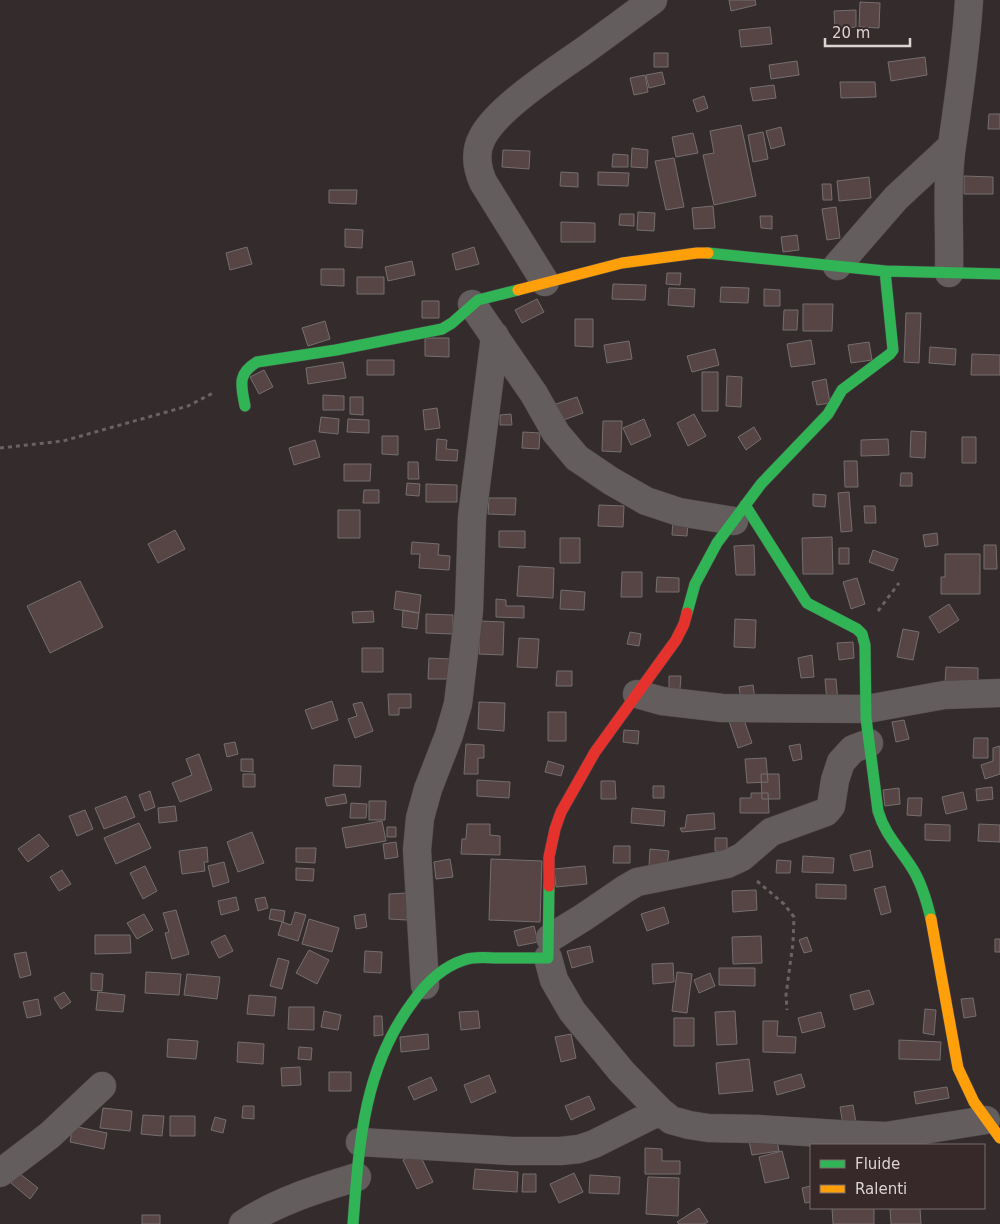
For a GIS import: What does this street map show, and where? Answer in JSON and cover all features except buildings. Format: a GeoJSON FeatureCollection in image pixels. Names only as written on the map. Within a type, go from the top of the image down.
{"type":"FeatureCollection","features":[{"type":"Feature","properties":{"kind":"street"},"geometry":{"type":"LineString","coordinates":[[545,282],[483,182],[477,168],[477,153],[482,138],[496,118],[535,85],[653,0]]}},
{"type":"Feature","properties":{"kind":"street"},"geometry":{"type":"LineString","coordinates":[[949,272],[952,146],[970,0]]}},
{"type":"Feature","properties":{"kind":"street"},"geometry":{"type":"LineString","coordinates":[[837,266],[896,198],[952,146]]}},
{"type":"Feature","properties":{"kind":"street"},"geometry":{"type":"LineString","coordinates":[[245,406],[241,378],[243,372],[249,366],[257,362],[336,350],[442,329],[454,322],[472,304],[485,297],[622,264],[697,253],[717,253],[885,271],[1000,274]]}},
{"type":"Feature","properties":{"kind":"street"},"geometry":{"type":"LineString","coordinates":[[885,271],[893,350],[842,390],[828,414],[761,484],[717,543],[695,584],[684,624],[676,640],[595,752],[561,812],[549,857],[549,948],[554,980],[572,1011],[622,1072],[671,1120],[708,1128],[886,1136],[993,1129]]}},
{"type":"Feature","properties":{"kind":"street"},"geometry":{"type":"LineString","coordinates":[[472,304],[534,394],[556,433],[577,458],[646,501],[679,512],[740,513]]}},
{"type":"Feature","properties":{"kind":"street"},"geometry":{"type":"LineString","coordinates":[[425,985],[417,850],[420,818],[428,789],[449,736],[458,704],[469,610],[472,517],[494,336]]}},
{"type":"Feature","properties":{"kind":"street"},"geometry":{"type":"LineString","coordinates":[[740,513],[807,603],[817,610],[854,627],[862,634],[865,644],[869,743],[880,818],[890,840],[913,869],[928,905],[958,1068],[974,1102],[993,1129]]}},
{"type":"Feature","properties":{"kind":"street"},"geometry":{"type":"LineString","coordinates":[[637,694],[662,701],[722,708],[867,709],[944,695],[1000,694]]}},
{"type":"Feature","properties":{"kind":"street"},"geometry":{"type":"LineString","coordinates":[[352,1224],[360,1142],[368,1095],[381,1054],[410,1004],[425,985],[455,964],[472,958],[549,948],[584,917],[637,882],[727,864],[742,857],[771,832],[826,812],[831,806],[835,780],[841,762],[853,749],[869,743]]}},
{"type":"Feature","properties":{"kind":"street"},"geometry":{"type":"LineString","coordinates":[[0,1173],[50,1134],[102,1086]]}},
{"type":"Feature","properties":{"kind":"street"},"geometry":{"type":"LineString","coordinates":[[360,1142],[512,1151],[560,1151],[579,1149],[594,1144],[660,1111]]}},
{"type":"Feature","properties":{"kind":"street"},"geometry":{"type":"LineString","coordinates":[[243,1224],[278,1204],[357,1177]]}},
{"type":"Feature","properties":{"kind":"path"},"geometry":{"type":"LineString","coordinates":[[0,448],[63,441],[188,406],[241,378]]}},
{"type":"Feature","properties":{"kind":"path"},"geometry":{"type":"LineString","coordinates":[[862,634],[899,583]]}},
{"type":"Feature","properties":{"kind":"path"},"geometry":{"type":"LineString","coordinates":[[734,861],[784,904],[794,917],[793,943],[786,995],[787,1010]]}},
{"type":"Feature","properties":{"kind":"traffic: fast"},"geometry":{"type":"LineString","coordinates":[[708,253],[885,271],[1000,274]]}},
{"type":"Feature","properties":{"kind":"traffic: fast"},"geometry":{"type":"LineString","coordinates":[[687,613],[695,584],[717,543],[761,484],[828,414],[842,390],[893,350],[885,271]]}},
{"type":"Feature","properties":{"kind":"traffic: fast"},"geometry":{"type":"LineString","coordinates":[[245,406],[242,392],[243,376],[257,362],[336,350],[442,329],[452,323],[478,300],[518,290]]}},
{"type":"Feature","properties":{"kind":"traffic: fast"},"geometry":{"type":"LineString","coordinates":[[745,505],[807,603],[857,629],[862,634],[865,645],[866,718],[878,811],[888,834],[918,879],[931,919]]}},
{"type":"Feature","properties":{"kind":"traffic: fast"},"geometry":{"type":"LineString","coordinates":[[353,1224],[361,1137],[366,1109],[373,1081],[383,1054],[396,1028],[428,983],[456,963],[477,958],[548,958],[549,886]]}},
{"type":"Feature","properties":{"kind":"traffic: slow"},"geometry":{"type":"LineString","coordinates":[[518,290],[622,263],[708,253]]}},
{"type":"Feature","properties":{"kind":"traffic: slow"},"geometry":{"type":"LineString","coordinates":[[931,919],[958,1068],[974,1102],[1000,1138]]}},
{"type":"Feature","properties":{"kind":"traffic: jam"},"geometry":{"type":"LineString","coordinates":[[549,886],[549,857],[561,812],[595,752],[676,640],[687,613]]}}]}
